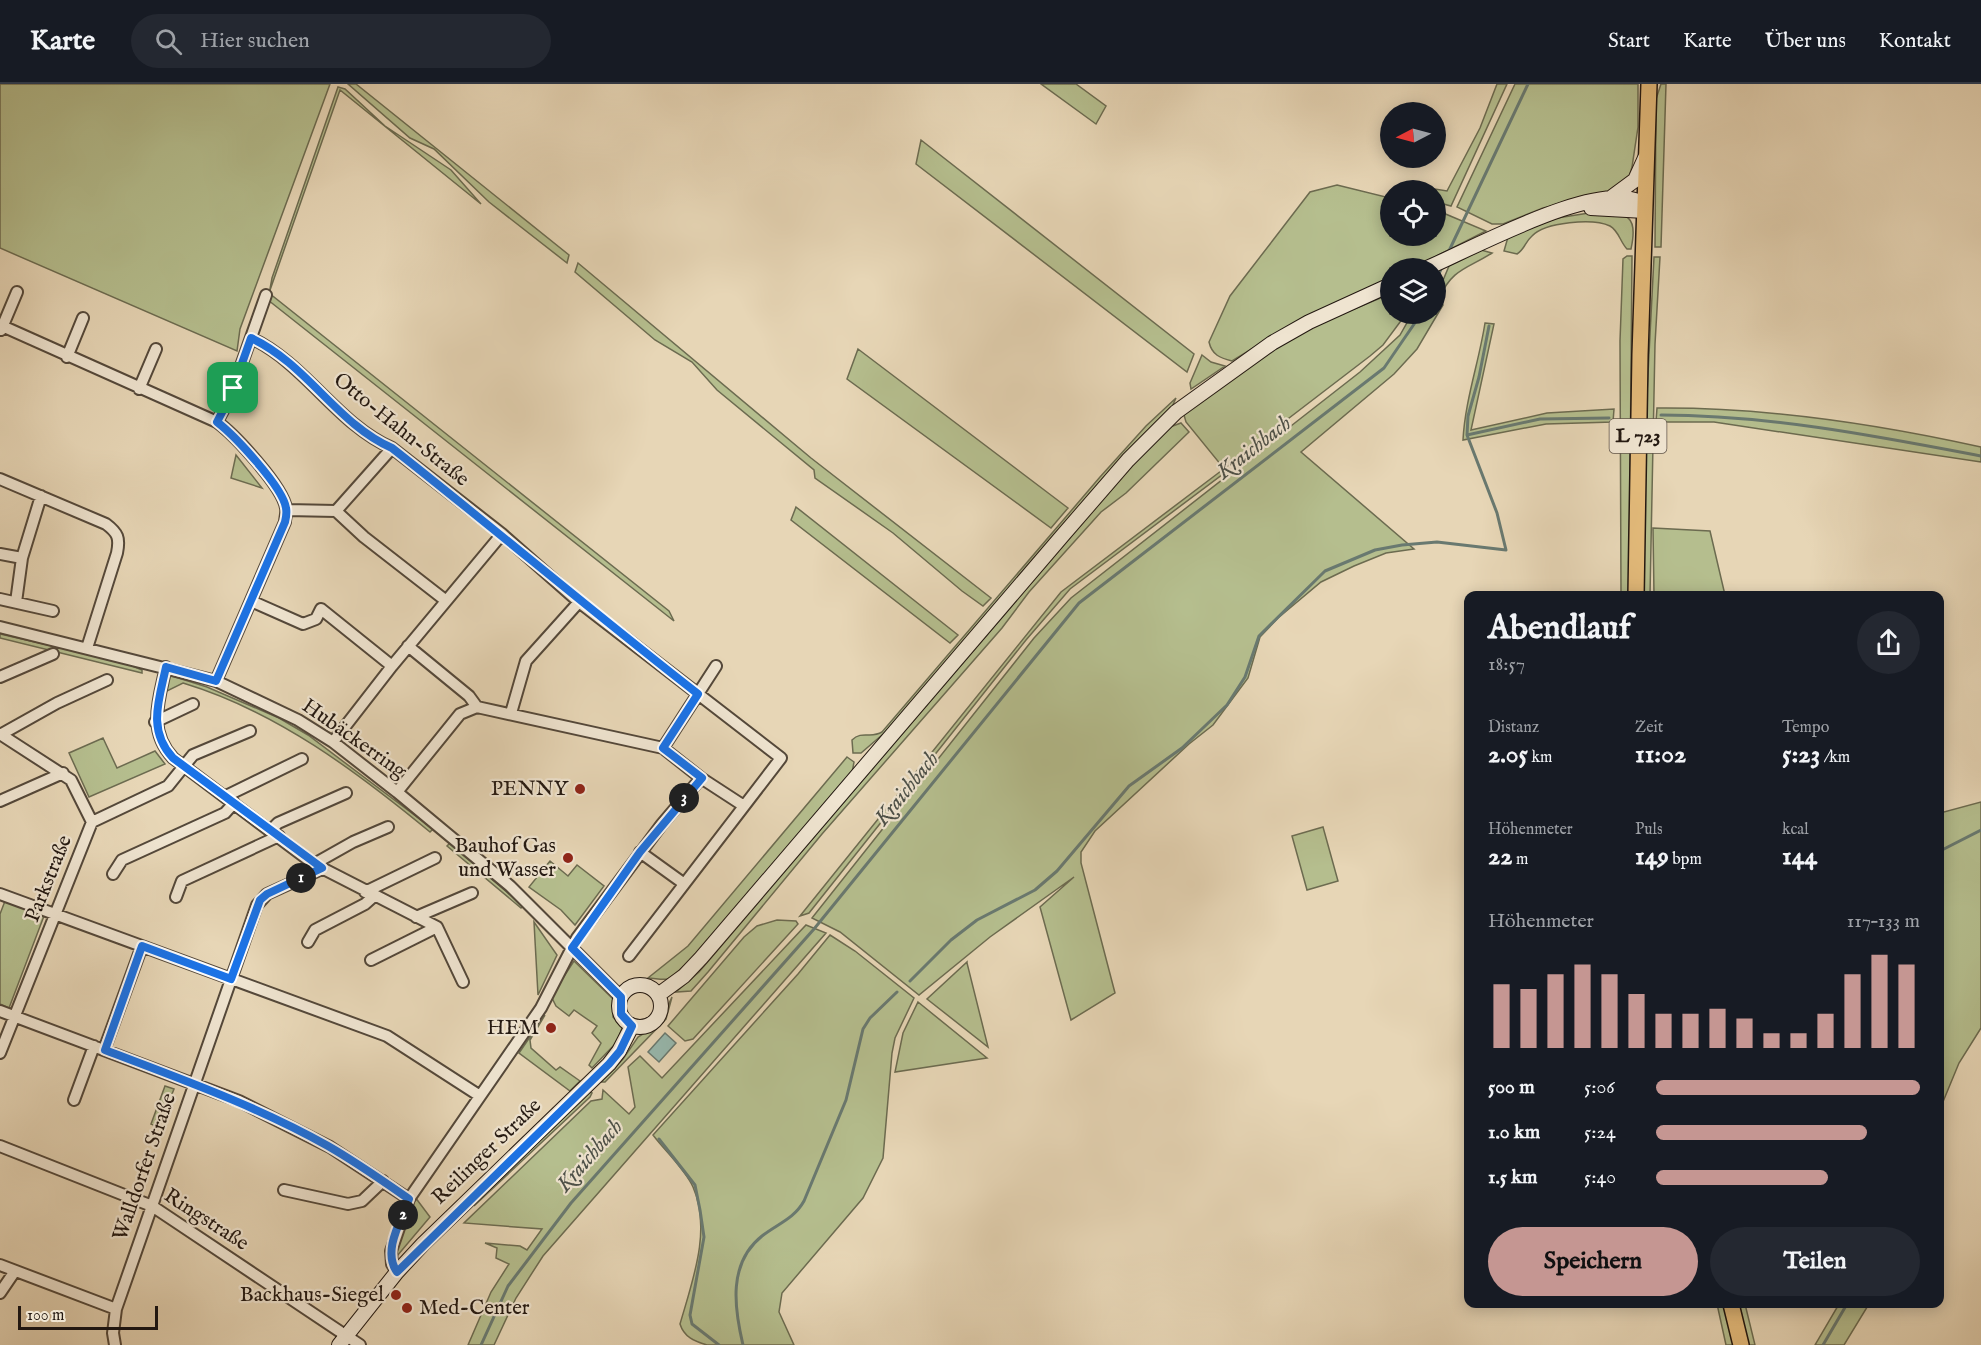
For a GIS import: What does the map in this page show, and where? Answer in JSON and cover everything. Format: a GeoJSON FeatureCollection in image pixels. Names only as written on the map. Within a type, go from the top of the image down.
{"type":"FeatureCollection","features":[{"type":"Feature","properties":{"kind":"main road","name":"L 723"},"geometry":{"type":"LineString","coordinates":[[1636,591],[1639,367],[1649,84]]}},
{"type":"Feature","properties":{"kind":"main road"},"geometry":{"type":"LineString","coordinates":[[1609,199],[1635,180],[1646,156]]}},
{"type":"Feature","properties":{"kind":"main road"},"geometry":{"type":"LineString","coordinates":[[1446,260],[1535,218],[1571,207],[1609,199],[1631,198],[1645,208]]}},
{"type":"Feature","properties":{"kind":"main road"},"geometry":{"type":"LineString","coordinates":[[1571,207],[1645,208]]}},
{"type":"Feature","properties":{"kind":"main road"},"geometry":{"type":"LineString","coordinates":[[658,995],[684,976],[701,958],[1070,526],[1167,420],[1236,366],[1272,343],[1309,322],[1380,290]]}},
{"type":"Feature","properties":{"kind":"main road"},"geometry":{"type":"LineString","coordinates":[[640,985],[651,988],[658,995],[660,1010],[656,1020],[648,1026],[632,1026],[621,1014],[621,997],[629,989],[640,985]]}},
{"type":"Feature","properties":{"kind":"main road","name":"Reilinger Straße"},"geometry":{"type":"LineString","coordinates":[[342,1340],[397,1272],[609,1064],[620,1051],[632,1026]]}},
{"type":"Feature","properties":{"kind":"main road"},"geometry":{"type":"LineString","coordinates":[[1732,1308],[1741,1345]]}},
{"type":"Feature","properties":{"kind":"street"},"geometry":{"type":"LineString","coordinates":[[17,292],[1,328],[217,422],[240,441],[280,494],[287,510],[273,553],[216,681]]}},
{"type":"Feature","properties":{"kind":"street"},"geometry":{"type":"LineString","coordinates":[[217,422],[230,397],[266,295]]}},
{"type":"Feature","properties":{"kind":"street"},"geometry":{"type":"LineString","coordinates":[[68,357],[83,318]]}},
{"type":"Feature","properties":{"kind":"street","name":"Otto-Hahn-Straße"},"geometry":{"type":"LineString","coordinates":[[251,338],[268,346],[310,380],[329,402],[380,443],[392,448],[502,534],[579,602],[781,758],[744,806]]}},
{"type":"Feature","properties":{"kind":"street"},"geometry":{"type":"LineString","coordinates":[[139,389],[156,349]]}},
{"type":"Feature","properties":{"kind":"street"},"geometry":{"type":"LineString","coordinates":[[336,511],[392,448]]}},
{"type":"Feature","properties":{"kind":"street"},"geometry":{"type":"LineString","coordinates":[[0,479],[106,524],[116,532],[119,540],[87,648]]}},
{"type":"Feature","properties":{"kind":"street"},"geometry":{"type":"LineString","coordinates":[[16,602],[22,558],[41,496]]}},
{"type":"Feature","properties":{"kind":"street"},"geometry":{"type":"LineString","coordinates":[[287,510],[336,511],[364,537],[446,600]]}},
{"type":"Feature","properties":{"kind":"street"},"geometry":{"type":"LineString","coordinates":[[333,742],[408,646],[502,534]]}},
{"type":"Feature","properties":{"kind":"street"},"geometry":{"type":"LineString","coordinates":[[0,554],[22,558]]}},
{"type":"Feature","properties":{"kind":"street"},"geometry":{"type":"LineString","coordinates":[[0,599],[53,610]]}},
{"type":"Feature","properties":{"kind":"street"},"geometry":{"type":"LineString","coordinates":[[251,601],[303,624],[316,619],[321,609],[392,666]]}},
{"type":"Feature","properties":{"kind":"street"},"geometry":{"type":"LineString","coordinates":[[511,713],[526,661],[579,602]]}},
{"type":"Feature","properties":{"kind":"street","name":"Hubäckerring"},"geometry":{"type":"LineString","coordinates":[[0,627],[216,681],[281,711],[333,742],[510,886],[621,997]]}},
{"type":"Feature","properties":{"kind":"street"},"geometry":{"type":"LineString","coordinates":[[408,646],[469,696],[477,707]]}},
{"type":"Feature","properties":{"kind":"street"},"geometry":{"type":"LineString","coordinates":[[0,677],[53,654]]}},
{"type":"Feature","properties":{"kind":"street"},"geometry":{"type":"LineString","coordinates":[[663,748],[716,666]]}},
{"type":"Feature","properties":{"kind":"street"},"geometry":{"type":"LineString","coordinates":[[166,667],[155,722],[163,748],[318,866],[437,927],[463,982]]}},
{"type":"Feature","properties":{"kind":"street"},"geometry":{"type":"LineString","coordinates":[[92,822],[71,780],[0,735],[57,703],[107,680]]}},
{"type":"Feature","properties":{"kind":"street"},"geometry":{"type":"LineString","coordinates":[[155,722],[193,704]]}},
{"type":"Feature","properties":{"kind":"street"},"geometry":{"type":"LineString","coordinates":[[397,792],[460,714],[477,707],[663,748],[744,806],[629,956]]}},
{"type":"Feature","properties":{"kind":"street","name":"Parkstraße"},"geometry":{"type":"LineString","coordinates":[[0,1053],[92,822],[168,786],[193,755],[250,731]]}},
{"type":"Feature","properties":{"kind":"street"},"geometry":{"type":"LineString","coordinates":[[113,874],[122,860],[225,813],[230,800],[302,759]]}},
{"type":"Feature","properties":{"kind":"street"},"geometry":{"type":"LineString","coordinates":[[0,801],[63,773]]}},
{"type":"Feature","properties":{"kind":"street"},"geometry":{"type":"LineString","coordinates":[[397,1272],[392,1264],[390,1251],[409,1199],[543,1005],[572,948],[640,852],[702,778]]}},
{"type":"Feature","properties":{"kind":"street"},"geometry":{"type":"LineString","coordinates":[[176,897],[182,881],[275,833],[278,823],[346,793]]}},
{"type":"Feature","properties":{"kind":"street","name":"Walldorfer Straße"},"geometry":{"type":"LineString","coordinates":[[115,1345],[113,1333],[116,1309],[260,900],[318,866],[345,846],[388,827]]}},
{"type":"Feature","properties":{"kind":"street"},"geometry":{"type":"LineString","coordinates":[[640,852],[683,883]]}},
{"type":"Feature","properties":{"kind":"street"},"geometry":{"type":"LineString","coordinates":[[308,942],[315,930],[365,904],[370,894],[435,858]]}},
{"type":"Feature","properties":{"kind":"street"},"geometry":{"type":"LineString","coordinates":[[416,917],[472,893]]}},
{"type":"Feature","properties":{"kind":"street"},"geometry":{"type":"LineString","coordinates":[[0,894],[387,1036],[480,1096]]}},
{"type":"Feature","properties":{"kind":"street"},"geometry":{"type":"LineString","coordinates":[[371,960],[437,927]]}},
{"type":"Feature","properties":{"kind":"street"},"geometry":{"type":"LineString","coordinates":[[74,1100],[99,1048],[142,946]]}},
{"type":"Feature","properties":{"kind":"street"},"geometry":{"type":"LineString","coordinates":[[0,1011],[194,1084],[289,1125],[330,1147],[409,1199]]}},
{"type":"Feature","properties":{"kind":"street","name":"Ringstraße"},"geometry":{"type":"LineString","coordinates":[[0,1146],[152,1206],[342,1340],[360,1345]]}},
{"type":"Feature","properties":{"kind":"street"},"geometry":{"type":"LineString","coordinates":[[284,1190],[348,1204],[362,1201],[382,1181]]}},
{"type":"Feature","properties":{"kind":"street"},"geometry":{"type":"LineString","coordinates":[[0,1265],[116,1309]]}},
{"type":"Feature","properties":{"kind":"street"},"geometry":{"type":"LineString","coordinates":[[0,1293],[15,1271]]}},
{"type":"Feature","properties":{"kind":"street"},"geometry":{"type":"LineString","coordinates":[[106,1345],[113,1333]]}},
{"type":"Feature","properties":{"kind":"green space"},"geometry":{"type":"Polygon","coordinates":[[[0,84],[330,84],[240,329],[237,351],[0,248],[0,84]]]}},
{"type":"Feature","properties":{"kind":"green space"},"geometry":{"type":"Polygon","coordinates":[[[348,84],[356,84],[569,255],[567,263],[489,202],[434,149],[410,138],[348,84]]]}},
{"type":"Feature","properties":{"kind":"green space"},"geometry":{"type":"Polygon","coordinates":[[[1041,84],[1076,84],[1106,106],[1096,124],[1041,84]]]}},
{"type":"Feature","properties":{"kind":"green space"},"geometry":{"type":"Polygon","coordinates":[[[1497,84],[1507,84],[1451,206],[1446,205],[1446,191],[1480,128],[1497,84]]]}},
{"type":"Feature","properties":{"kind":"green space"},"geometry":{"type":"Polygon","coordinates":[[[1515,84],[1638,84],[1638,127],[1628,180],[1615,191],[1543,208],[1503,224],[1492,224],[1457,207],[1515,84]]]}},
{"type":"Feature","properties":{"kind":"green space"},"geometry":{"type":"Polygon","coordinates":[[[1661,84],[1666,84],[1661,247],[1655,247],[1656,99],[1661,84]]]}},
{"type":"Feature","properties":{"kind":"green space"},"geometry":{"type":"Polygon","coordinates":[[[338,87],[345,89],[385,126],[451,170],[481,204],[340,90],[270,291],[272,278],[338,87]]]}},
{"type":"Feature","properties":{"kind":"green space"},"geometry":{"type":"Polygon","coordinates":[[[921,140],[1194,354],[1187,372],[916,164],[921,140]]]}},
{"type":"Feature","properties":{"kind":"green space"},"geometry":{"type":"Polygon","coordinates":[[[1337,185],[1380,196],[1380,246],[1446,246],[1446,214],[1486,231],[1433,258],[1380,258],[1380,283],[1301,319],[1232,361],[1224,359],[1212,350],[1209,342],[1230,296],[1310,192],[1337,185]]]}},
{"type":"Feature","properties":{"kind":"green space"},"geometry":{"type":"Polygon","coordinates":[[[1589,213],[1619,214],[1630,220],[1633,226],[1631,249],[1627,249],[1610,226],[1581,222],[1547,227],[1538,231],[1517,254],[1504,251],[1508,237],[1557,218],[1589,213]]]}},
{"type":"Feature","properties":{"kind":"green space"},"geometry":{"type":"Polygon","coordinates":[[[1481,250],[1492,253],[1461,270],[1446,286],[1446,273],[1449,266],[1481,250]]]}},
{"type":"Feature","properties":{"kind":"green space"},"geometry":{"type":"Polygon","coordinates":[[[1632,256],[1629,591],[1621,591],[1620,341],[1623,259],[1632,256]]]}},
{"type":"Feature","properties":{"kind":"green space"},"geometry":{"type":"Polygon","coordinates":[[[1654,257],[1660,257],[1655,344],[1650,591],[1642,591],[1642,491],[1654,257]]]}},
{"type":"Feature","properties":{"kind":"green space"},"geometry":{"type":"Polygon","coordinates":[[[578,263],[811,458],[991,598],[983,606],[893,533],[815,478],[814,470],[717,390],[692,362],[655,340],[575,272],[578,263]]]}},
{"type":"Feature","properties":{"kind":"green space"},"geometry":{"type":"Polygon","coordinates":[[[269,293],[669,611],[674,621],[268,300],[269,293]]]}},
{"type":"Feature","properties":{"kind":"green space"},"geometry":{"type":"Polygon","coordinates":[[[1380,298],[1380,324],[1399,324],[1383,345],[1250,448],[1252,451],[1226,467],[1221,465],[1186,422],[1184,415],[1271,350],[1313,326],[1380,298]]]}},
{"type":"Feature","properties":{"kind":"green space"},"geometry":{"type":"Polygon","coordinates":[[[1485,323],[1494,324],[1471,430],[1547,413],[1614,409],[1613,422],[1546,424],[1463,440],[1466,410],[1485,323]]]}},
{"type":"Feature","properties":{"kind":"green space"},"geometry":{"type":"Polygon","coordinates":[[[1406,324],[1432,324],[1417,349],[1394,374],[1301,452],[1414,549],[1386,553],[1321,582],[1278,618],[1260,637],[1248,678],[1213,725],[1189,744],[1095,831],[1081,852],[1081,863],[1115,993],[1071,1020],[1040,907],[1074,877],[990,937],[919,995],[840,932],[812,918],[1034,638],[1071,598],[1360,372],[1400,335],[1406,324]]]}},
{"type":"Feature","properties":{"kind":"green space"},"geometry":{"type":"Polygon","coordinates":[[[858,349],[1068,508],[1051,528],[847,379],[858,349]]]}},
{"type":"Feature","properties":{"kind":"green space"},"geometry":{"type":"Polygon","coordinates":[[[1202,355],[1211,362],[1225,366],[1191,389],[1190,383],[1202,355]]]}},
{"type":"Feature","properties":{"kind":"green space"},"geometry":{"type":"Polygon","coordinates":[[[1176,398],[1171,409],[889,729],[861,753],[853,753],[852,740],[859,736],[882,732],[1100,477],[1146,426],[1176,398]]]}},
{"type":"Feature","properties":{"kind":"green space"},"geometry":{"type":"Polygon","coordinates":[[[1657,408],[1738,410],[1861,424],[1981,447],[1981,462],[1714,422],[1656,422],[1657,408]]]}},
{"type":"Feature","properties":{"kind":"green space"},"geometry":{"type":"Polygon","coordinates":[[[1181,423],[1189,432],[1126,493],[1101,512],[1029,592],[1002,628],[822,834],[708,972],[691,991],[676,992],[699,972],[1135,461],[1170,427],[1181,423]]]}},
{"type":"Feature","properties":{"kind":"green space"},"geometry":{"type":"Polygon","coordinates":[[[236,455],[262,488],[231,478],[236,455]]]}},
{"type":"Feature","properties":{"kind":"green space"},"geometry":{"type":"Polygon","coordinates":[[[1221,471],[1223,474],[1070,589],[1026,640],[809,913],[800,916],[1061,592],[1221,471]]]}},
{"type":"Feature","properties":{"kind":"green space"},"geometry":{"type":"Polygon","coordinates":[[[796,507],[958,635],[950,643],[791,520],[796,507]]]}},
{"type":"Feature","properties":{"kind":"green space"},"geometry":{"type":"Polygon","coordinates":[[[1653,528],[1710,531],[1724,591],[1654,591],[1653,528]]]}},
{"type":"Feature","properties":{"kind":"green space"},"geometry":{"type":"Polygon","coordinates":[[[0,634],[123,662],[142,670],[142,673],[0,638],[0,634]]]}},
{"type":"Feature","properties":{"kind":"green space"},"geometry":{"type":"Polygon","coordinates":[[[169,675],[207,687],[279,718],[308,735],[433,829],[430,832],[344,765],[283,726],[217,695],[183,683],[167,691],[169,675]]]}},
{"type":"Feature","properties":{"kind":"green space"},"geometry":{"type":"Polygon","coordinates":[[[103,738],[117,768],[155,751],[165,764],[89,797],[69,753],[103,738]]]}},
{"type":"Feature","properties":{"kind":"green space"},"geometry":{"type":"Polygon","coordinates":[[[847,757],[854,762],[852,773],[701,949],[680,970],[667,979],[648,978],[688,946],[847,757]]]}},
{"type":"Feature","properties":{"kind":"green space"},"geometry":{"type":"Polygon","coordinates":[[[1981,802],[1981,1028],[1959,1063],[1944,1099],[1944,812],[1981,802]]]}},
{"type":"Feature","properties":{"kind":"green space"},"geometry":{"type":"Polygon","coordinates":[[[1323,827],[1338,881],[1307,890],[1292,836],[1323,827]]]}},
{"type":"Feature","properties":{"kind":"green space"},"geometry":{"type":"Polygon","coordinates":[[[450,843],[523,906],[521,908],[447,846],[450,843]]]}},
{"type":"Feature","properties":{"kind":"green space"},"geometry":{"type":"Polygon","coordinates":[[[550,861],[568,876],[577,865],[604,886],[575,925],[561,910],[529,887],[550,861]]]}},
{"type":"Feature","properties":{"kind":"green space"},"geometry":{"type":"Polygon","coordinates":[[[5,901],[44,916],[9,1008],[0,1004],[0,914],[5,901]]]}},
{"type":"Feature","properties":{"kind":"green space"},"geometry":{"type":"Polygon","coordinates":[[[777,920],[796,921],[798,924],[693,1039],[685,1041],[668,1026],[744,937],[757,926],[777,920]]]}},
{"type":"Feature","properties":{"kind":"green space"},"geometry":{"type":"Polygon","coordinates":[[[534,922],[557,955],[538,995],[534,922]]]}},
{"type":"Feature","properties":{"kind":"green space"},"geometry":{"type":"Polygon","coordinates":[[[806,925],[826,933],[543,1256],[516,1298],[494,1345],[468,1345],[491,1292],[509,1264],[496,1258],[497,1248],[485,1243],[520,1246],[527,1250],[542,1229],[464,1223],[591,1101],[602,1099],[603,1090],[629,1114],[635,1107],[628,1067],[640,1056],[662,1078],[806,925]]]}},
{"type":"Feature","properties":{"kind":"green space"},"geometry":{"type":"Polygon","coordinates":[[[830,935],[855,951],[914,998],[895,1038],[892,1053],[883,1158],[863,1198],[782,1293],[779,1312],[794,1345],[707,1345],[690,1338],[680,1324],[698,1256],[701,1221],[698,1204],[693,1187],[685,1174],[653,1135],[798,974],[830,935]]]}},
{"type":"Feature","properties":{"kind":"green space"},"geometry":{"type":"Polygon","coordinates":[[[574,961],[613,999],[613,1017],[622,1028],[617,1042],[592,1068],[589,1065],[601,1043],[592,1033],[597,1026],[574,1010],[569,1016],[556,1006],[551,996],[574,961]]]}},
{"type":"Feature","properties":{"kind":"green space"},"geometry":{"type":"Polygon","coordinates":[[[967,963],[988,1047],[927,999],[967,963]]]}},
{"type":"Feature","properties":{"kind":"green space"},"geometry":{"type":"Polygon","coordinates":[[[672,997],[666,1019],[605,1082],[601,1082],[623,1059],[638,1037],[659,1024],[672,997]]]}},
{"type":"Feature","properties":{"kind":"green space"},"geometry":{"type":"Polygon","coordinates":[[[918,1002],[987,1058],[895,1072],[903,1033],[918,1002]]]}},
{"type":"Feature","properties":{"kind":"green space"},"geometry":{"type":"Polygon","coordinates":[[[545,1015],[530,1040],[531,1048],[556,1070],[560,1067],[580,1081],[570,1091],[519,1053],[545,1015]]]}},
{"type":"Feature","properties":{"kind":"green space"},"geometry":{"type":"Polygon","coordinates":[[[165,1086],[174,1089],[159,1127],[151,1124],[165,1086]]]}},
{"type":"Feature","properties":{"kind":"green space"},"geometry":{"type":"Polygon","coordinates":[[[589,1092],[592,1093],[590,1097],[474,1206],[589,1092]]]}},
{"type":"Feature","properties":{"kind":"green space"},"geometry":{"type":"Polygon","coordinates":[[[415,1197],[430,1217],[397,1256],[395,1253],[415,1197]]]}},
{"type":"Feature","properties":{"kind":"green space"},"geometry":{"type":"Polygon","coordinates":[[[1718,1308],[1726,1308],[1734,1345],[1726,1345],[1718,1308]]]}},
{"type":"Feature","properties":{"kind":"green space"},"geometry":{"type":"Polygon","coordinates":[[[1738,1308],[1746,1308],[1755,1345],[1746,1345],[1738,1308]]]}},
{"type":"Feature","properties":{"kind":"green space"},"geometry":{"type":"Polygon","coordinates":[[[1837,1308],[1867,1308],[1844,1345],[1815,1345],[1837,1308]]]}},
{"type":"Feature","properties":{"kind":"water"},"geometry":{"type":"Polygon","coordinates":[[[665,1033],[676,1043],[659,1062],[648,1052],[665,1033]]]}},
{"type":"Feature","properties":{"kind":"waterway","name":"Kraichbach"},"geometry":{"type":"LineString","coordinates":[[1448,253],[1528,84]]}},
{"type":"Feature","properties":{"kind":"waterway","name":"Kraichbach"},"geometry":{"type":"LineString","coordinates":[[481,1345],[508,1286],[571,1203],[814,929],[1079,603],[1384,368],[1414,324]]}},
{"type":"Feature","properties":{"kind":"waterway"},"geometry":{"type":"LineString","coordinates":[[1489,326],[1479,377],[1468,416],[1467,435],[1540,419],[1609,418]]}},
{"type":"Feature","properties":{"kind":"waterway"},"geometry":{"type":"LineString","coordinates":[[1661,415],[1741,419],[1822,428],[1981,456]]}},
{"type":"Feature","properties":{"kind":"waterway"},"geometry":{"type":"LineString","coordinates":[[910,981],[951,940],[977,920],[1035,890],[1057,871],[1129,786],[1182,748],[1227,705],[1245,677],[1259,636],[1325,571],[1375,550],[1402,545],[1437,542],[1506,550],[1497,513],[1467,435]]}},
{"type":"Feature","properties":{"kind":"waterway"},"geometry":{"type":"LineString","coordinates":[[1944,849],[1981,830]]}},
{"type":"Feature","properties":{"kind":"waterway"},"geometry":{"type":"LineString","coordinates":[[743,1345],[736,1301],[736,1286],[743,1259],[762,1236],[790,1217],[804,1201],[846,1100],[863,1029],[870,1018],[897,992]]}},
{"type":"Feature","properties":{"kind":"waterway"},"geometry":{"type":"LineString","coordinates":[[659,1139],[695,1185],[704,1237],[690,1315],[692,1324],[719,1345]]}},
{"type":"Feature","properties":{"kind":"waterway"},"geometry":{"type":"LineString","coordinates":[[1823,1345],[1845,1308]]}},
{"type":"Feature","properties":{"kind":"place","name":"PENNY"},"geometry":{"type":"Point","coordinates":[580,789]}},
{"type":"Feature","properties":{"kind":"place","name":"Bauhof Gas und Wasser"},"geometry":{"type":"Point","coordinates":[568,858]}},
{"type":"Feature","properties":{"kind":"place","name":"HEM"},"geometry":{"type":"Point","coordinates":[551,1028]}},
{"type":"Feature","properties":{"kind":"place","name":"Backhaus-Siegel"},"geometry":{"type":"Point","coordinates":[396,1295]}},
{"type":"Feature","properties":{"kind":"place","name":"Med-Center"},"geometry":{"type":"Point","coordinates":[407,1308]}},
{"type":"Feature","properties":{"kind":"route"},"geometry":{"type":"LineString","coordinates":[[251,338],[268,346],[310,380],[329,402],[502,534],[579,602],[698,694],[663,748],[702,778],[640,852],[572,948],[621,997],[619,1005],[621,1014],[632,1026],[627,1038],[609,1064],[429,1238],[397,1272],[392,1264],[390,1251],[409,1199],[330,1147],[289,1125],[239,1101],[105,1050],[142,946],[231,979],[260,900],[267,894],[322,868],[173,758],[163,748],[155,722],[166,667],[216,681],[285,522],[287,510],[280,494],[240,441],[217,422],[233,388],[251,338]]}}]}
